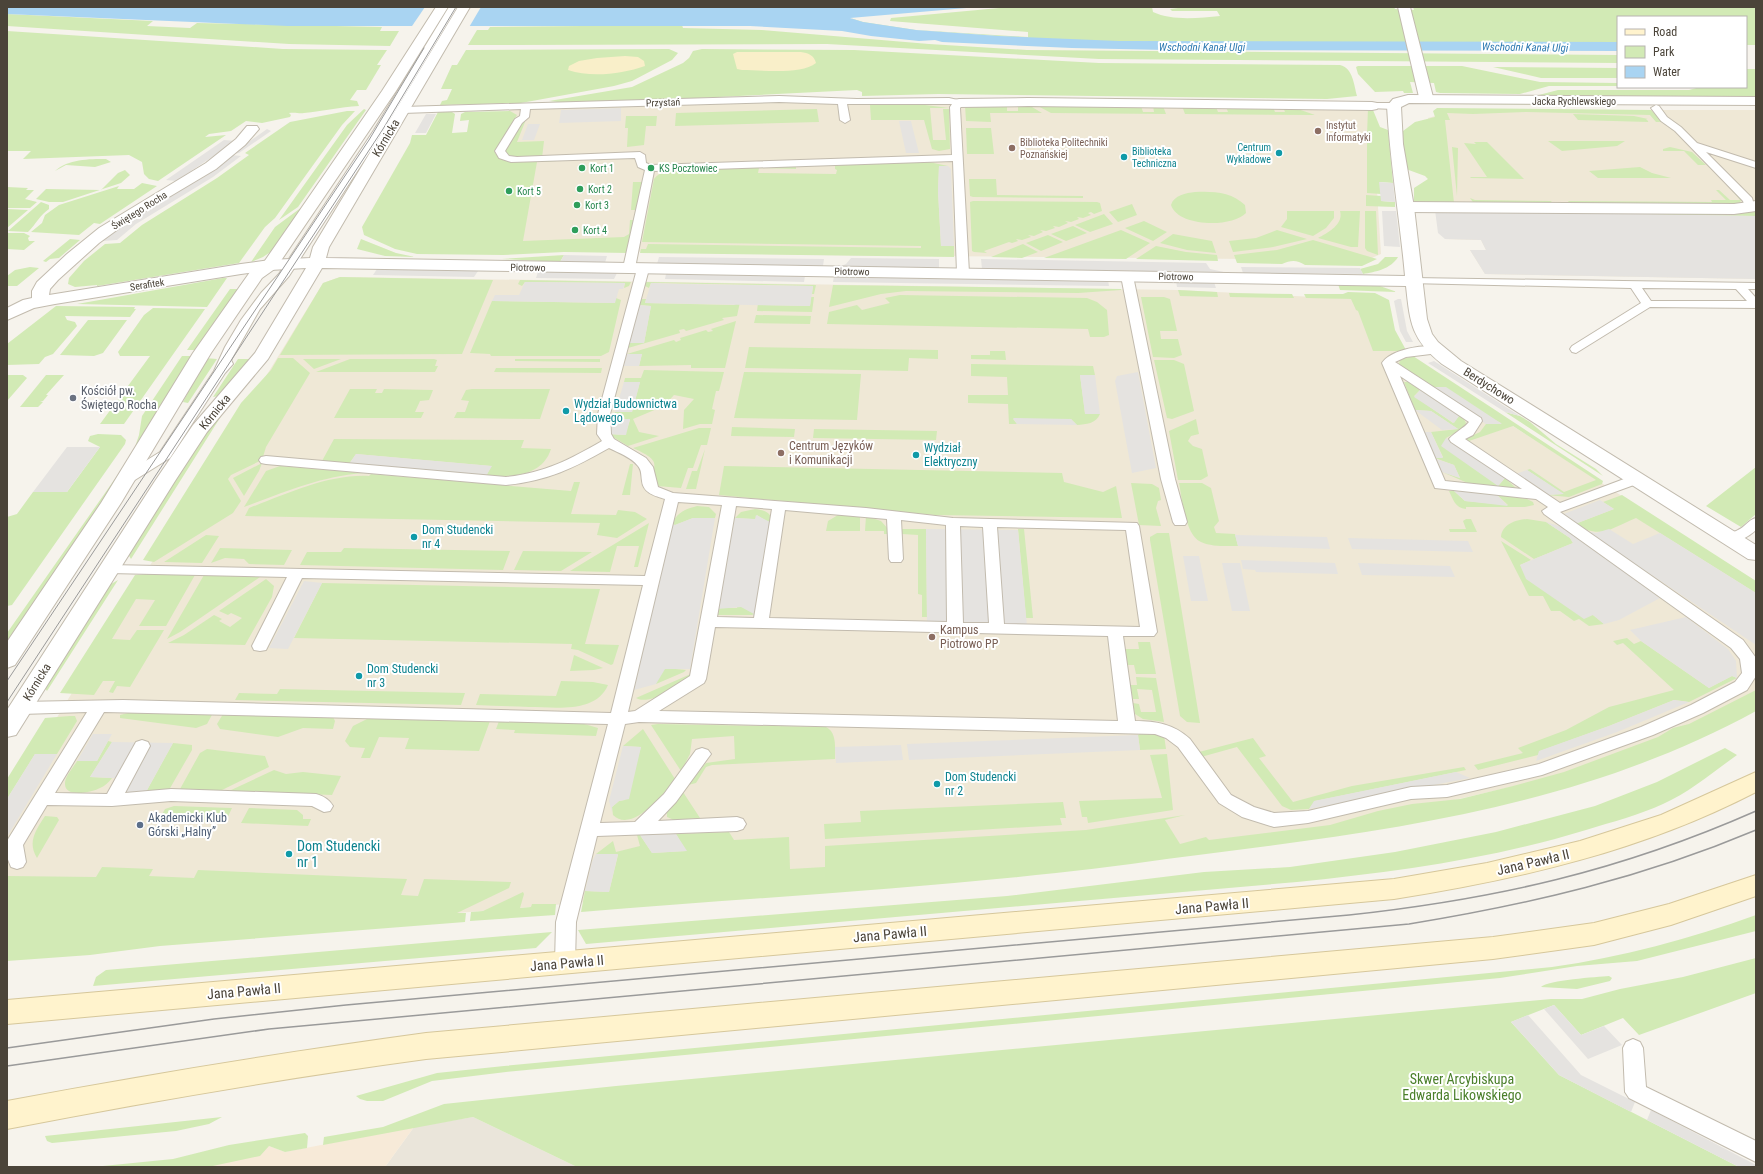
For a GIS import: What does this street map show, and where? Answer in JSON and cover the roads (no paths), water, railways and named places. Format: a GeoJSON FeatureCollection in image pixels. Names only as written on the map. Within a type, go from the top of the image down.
{"type":"FeatureCollection","features":[{"type":"Feature","properties":{"kind":"main road","name":"Jana Pawła II"},"geometry":{"type":"LineString","coordinates":[[7,1012],[1329,896],[1439,882],[1501,870],[1577,852],[1628,836],[1707,806],[1756,782]]}},
{"type":"Feature","properties":{"kind":"main road"},"geometry":{"type":"LineString","coordinates":[[10,1116],[301,1063],[426,1046],[1500,947],[1594,934],[1671,914],[1756,885]]}},
{"type":"Feature","properties":{"kind":"street"},"geometry":{"type":"LineString","coordinates":[[402,91],[442,7]]}},
{"type":"Feature","properties":{"kind":"street"},"geometry":{"type":"LineString","coordinates":[[402,91],[464,7]]}},
{"type":"Feature","properties":{"kind":"street"},"geometry":{"type":"LineString","coordinates":[[1404,7],[1425,95]]}},
{"type":"Feature","properties":{"kind":"street","name":"Kórnicka"},"geometry":{"type":"LineString","coordinates":[[7,729],[165,481],[200,430],[262,355],[317,263],[321,247],[402,110],[402,91]]}},
{"type":"Feature","properties":{"kind":"street","name":"Kórnicka"},"geometry":{"type":"LineString","coordinates":[[7,660],[125,480],[202,353],[256,275],[281,268],[402,91]]}},
{"type":"Feature","properties":{"kind":"street","name":"Jacka Rychlewskiego"},"geometry":{"type":"LineString","coordinates":[[1394,106],[1398,102],[1408,100],[1653,104],[1756,101]]}},
{"type":"Feature","properties":{"kind":"street"},"geometry":{"type":"LineString","coordinates":[[959,103],[1028,102],[1372,106]]}},
{"type":"Feature","properties":{"kind":"street","name":"Berdychowo"},"geometry":{"type":"LineString","coordinates":[[1394,106],[1396,144],[1406,207],[1413,281],[1420,329],[1424,337],[1435,350],[1455,365],[1756,554]]}},
{"type":"Feature","properties":{"kind":"street","name":"Świętego Rocha"},"geometry":{"type":"LineString","coordinates":[[41,301],[40,291],[43,286],[100,235],[126,217],[198,173],[242,142],[252,129]]}},
{"type":"Feature","properties":{"kind":"street"},"geometry":{"type":"LineString","coordinates":[[1406,207],[1748,207]]}},
{"type":"Feature","properties":{"kind":"street","name":"Piotrowo"},"geometry":{"type":"LineString","coordinates":[[281,268],[317,263],[1413,281]]}},
{"type":"Feature","properties":{"kind":"street","name":"Serafitek"},"geometry":{"type":"LineString","coordinates":[[7,315],[18,308],[41,301],[281,268]]}},
{"type":"Feature","properties":{"kind":"lane"},"geometry":{"type":"LineString","coordinates":[[125,480],[165,455],[220,371],[237,354],[281,286],[281,268],[379,130],[453,7]]}},
{"type":"Feature","properties":{"kind":"lane","name":"Przystań"},"geometry":{"type":"LineString","coordinates":[[402,110],[779,98],[842,102],[924,101],[959,103]]}},
{"type":"Feature","properties":{"kind":"lane"},"geometry":{"type":"LineString","coordinates":[[842,102],[845,120]]}},
{"type":"Feature","properties":{"kind":"lane"},"geometry":{"type":"LineString","coordinates":[[959,103],[955,107],[963,273]]}},
{"type":"Feature","properties":{"kind":"lane"},"geometry":{"type":"LineString","coordinates":[[1653,104],[1664,119],[1678,128],[1748,200],[1748,207]]}},
{"type":"Feature","properties":{"kind":"lane"},"geometry":{"type":"LineString","coordinates":[[1372,106],[1394,106]]}},
{"type":"Feature","properties":{"kind":"lane"},"geometry":{"type":"LineString","coordinates":[[526,107],[524,117],[518,120],[500,151],[502,156],[520,160],[640,155],[641,165],[650,168],[957,158]]}},
{"type":"Feature","properties":{"kind":"lane"},"geometry":{"type":"LineString","coordinates":[[1692,144],[1756,165]]}},
{"type":"Feature","properties":{"kind":"lane"},"geometry":{"type":"LineString","coordinates":[[650,168],[635,246],[636,268],[604,414],[604,434],[609,442],[641,461],[648,473],[648,484],[654,492],[672,497],[953,522],[1132,526],[1149,632],[708,622]]}},
{"type":"Feature","properties":{"kind":"lane"},"geometry":{"type":"LineString","coordinates":[[1127,276],[1168,479],[1180,522]]}},
{"type":"Feature","properties":{"kind":"lane"},"geometry":{"type":"LineString","coordinates":[[1413,281],[1633,283],[1756,286]]}},
{"type":"Feature","properties":{"kind":"lane"},"geometry":{"type":"LineString","coordinates":[[1633,283],[1648,304]]}},
{"type":"Feature","properties":{"kind":"lane"},"geometry":{"type":"LineString","coordinates":[[1576,349],[1648,304],[1756,305],[1739,286]]}},
{"type":"Feature","properties":{"kind":"lane"},"geometry":{"type":"LineString","coordinates":[[1734,305],[1756,313]]}},
{"type":"Feature","properties":{"kind":"lane"},"geometry":{"type":"LineString","coordinates":[[1388,363],[1392,358],[1401,355],[1435,350]]}},
{"type":"Feature","properties":{"kind":"lane"},"geometry":{"type":"LineString","coordinates":[[1388,363],[1440,485],[1540,496]]}},
{"type":"Feature","properties":{"kind":"lane"},"geometry":{"type":"LineString","coordinates":[[1388,363],[1476,421],[1468,432],[1456,439],[1559,508],[1637,479]]}},
{"type":"Feature","properties":{"kind":"lane"},"geometry":{"type":"LineString","coordinates":[[266,460],[506,480],[525,479],[562,470],[609,442]]}},
{"type":"Feature","properties":{"kind":"lane"},"geometry":{"type":"LineString","coordinates":[[165,455],[165,481]]}},
{"type":"Feature","properties":{"kind":"lane"},"geometry":{"type":"LineString","coordinates":[[564,963],[566,922],[618,719],[650,582],[672,497]]}},
{"type":"Feature","properties":{"kind":"lane"},"geometry":{"type":"LineString","coordinates":[[639,716],[698,679],[730,501]]}},
{"type":"Feature","properties":{"kind":"lane"},"geometry":{"type":"LineString","coordinates":[[760,623],[779,506]]}},
{"type":"Feature","properties":{"kind":"lane"},"geometry":{"type":"LineString","coordinates":[[21,708],[146,707],[618,719],[639,716],[1127,726],[1164,729],[1184,743],[1225,798],[1248,812],[1274,820],[1308,818],[1411,793],[1447,791],[1472,786],[1542,768],[1647,731],[1697,709],[1741,686],[1747,679],[1750,673],[1748,658],[1738,644],[1549,511]]}},
{"type":"Feature","properties":{"kind":"lane"},"geometry":{"type":"LineString","coordinates":[[894,516],[896,559]]}},
{"type":"Feature","properties":{"kind":"lane"},"geometry":{"type":"LineString","coordinates":[[953,522],[956,627]]}},
{"type":"Feature","properties":{"kind":"lane"},"geometry":{"type":"LineString","coordinates":[[990,522],[997,628]]}},
{"type":"Feature","properties":{"kind":"lane"},"geometry":{"type":"LineString","coordinates":[[1732,538],[1744,533],[1756,522]]}},
{"type":"Feature","properties":{"kind":"lane"},"geometry":{"type":"LineString","coordinates":[[109,569],[650,582]]}},
{"type":"Feature","properties":{"kind":"lane"},"geometry":{"type":"LineString","coordinates":[[260,646],[297,573]]}},
{"type":"Feature","properties":{"kind":"lane"},"geometry":{"type":"LineString","coordinates":[[1115,631],[1127,726]]}},
{"type":"Feature","properties":{"kind":"lane"},"geometry":{"type":"LineString","coordinates":[[17,862],[14,845],[99,707]]}},
{"type":"Feature","properties":{"kind":"lane"},"geometry":{"type":"LineString","coordinates":[[112,800],[142,746]]}},
{"type":"Feature","properties":{"kind":"lane"},"geometry":{"type":"LineString","coordinates":[[639,828],[670,798],[702,754]]}},
{"type":"Feature","properties":{"kind":"lane"},"geometry":{"type":"LineString","coordinates":[[42,799],[112,800],[171,795],[316,800],[324,806]]}},
{"type":"Feature","properties":{"kind":"lane"},"geometry":{"type":"LineString","coordinates":[[589,830],[737,824]]}},
{"type":"Feature","properties":{"kind":"lane"},"geometry":{"type":"LineString","coordinates":[[1633,1048],[1636,1092],[1756,1152]]}},
{"type":"Feature","properties":{"kind":"water","name":"Wschodni Kanał Ulgi"},"geometry":{"type":"Polygon","coordinates":[[[7,7],[978,7],[850,18],[863,22],[916,30],[999,36],[1119,41],[1617,42],[1617,51],[1166,50],[1072,48],[942,42],[935,40],[919,41],[871,36],[842,31],[750,26],[288,26],[7,14],[7,7]]]}},
{"type":"Feature","properties":{"kind":"tram line"},"geometry":{"type":"LineString","coordinates":[[7,702],[383,129],[456,7]]}},
{"type":"Feature","properties":{"kind":"tram line"},"geometry":{"type":"LineString","coordinates":[[7,681],[369,140],[424,48]]}},
{"type":"Feature","properties":{"kind":"tram line"},"geometry":{"type":"LineString","coordinates":[[7,1048],[214,1019],[346,1005],[1349,915],[1403,908],[1507,891],[1557,880],[1656,850],[1756,811]]}},
{"type":"Feature","properties":{"kind":"tram line"},"geometry":{"type":"LineString","coordinates":[[7,1066],[269,1029],[1409,924],[1499,908],[1586,888],[1671,862],[1756,830]]}},
{"type":"Feature","properties":{"kind":"place","name":"Instytut Informatyki"},"geometry":{"type":"Point","coordinates":[1318,131]}},
{"type":"Feature","properties":{"kind":"place","name":"Biblioteka Politechniki Poznańskiej"},"geometry":{"type":"Point","coordinates":[1012,148]}},
{"type":"Feature","properties":{"kind":"place","name":"Centrum Wykładowe"},"geometry":{"type":"Point","coordinates":[1279,153]}},
{"type":"Feature","properties":{"kind":"place","name":"Biblioteka Techniczna"},"geometry":{"type":"Point","coordinates":[1124,157]}},
{"type":"Feature","properties":{"kind":"place","name":"Kort 1"},"geometry":{"type":"Point","coordinates":[582,168]}},
{"type":"Feature","properties":{"kind":"place","name":"KS Pocztowiec"},"geometry":{"type":"Point","coordinates":[651,168]}},
{"type":"Feature","properties":{"kind":"place","name":"Kort 2"},"geometry":{"type":"Point","coordinates":[580,189]}},
{"type":"Feature","properties":{"kind":"place","name":"Kort 5"},"geometry":{"type":"Point","coordinates":[509,191]}},
{"type":"Feature","properties":{"kind":"place","name":"Kort 3"},"geometry":{"type":"Point","coordinates":[577,205]}},
{"type":"Feature","properties":{"kind":"place","name":"Kort 4"},"geometry":{"type":"Point","coordinates":[575,230]}},
{"type":"Feature","properties":{"kind":"place","name":"Kościół pw. Świętego Rocha"},"geometry":{"type":"Point","coordinates":[73,398]}},
{"type":"Feature","properties":{"kind":"place","name":"Wydział Budownictwa Lądowego"},"geometry":{"type":"Point","coordinates":[566,411]}},
{"type":"Feature","properties":{"kind":"place","name":"Centrum Języków i Komunikacji"},"geometry":{"type":"Point","coordinates":[781,453]}},
{"type":"Feature","properties":{"kind":"place","name":"Wydział Elektryczny"},"geometry":{"type":"Point","coordinates":[916,455]}},
{"type":"Feature","properties":{"kind":"place","name":"Dom Studencki nr 4"},"geometry":{"type":"Point","coordinates":[414,537]}},
{"type":"Feature","properties":{"kind":"place","name":"Kampus Piotrowo PP"},"geometry":{"type":"Point","coordinates":[932,637]}},
{"type":"Feature","properties":{"kind":"place","name":"Dom Studencki nr 3"},"geometry":{"type":"Point","coordinates":[359,676]}},
{"type":"Feature","properties":{"kind":"place","name":"Dom Studencki nr 2"},"geometry":{"type":"Point","coordinates":[937,784]}},
{"type":"Feature","properties":{"kind":"place","name":"Akademicki Klub Górski „Halny”"},"geometry":{"type":"Point","coordinates":[140,825]}},
{"type":"Feature","properties":{"kind":"place","name":"Dom Studencki nr 1"},"geometry":{"type":"Point","coordinates":[289,854]}},
{"type":"Feature","properties":{"kind":"park label","name":"Skwer Arcybiskupa Edwarda Likowskiego"},"geometry":{"type":"Point","coordinates":[1462,1088]}}]}
